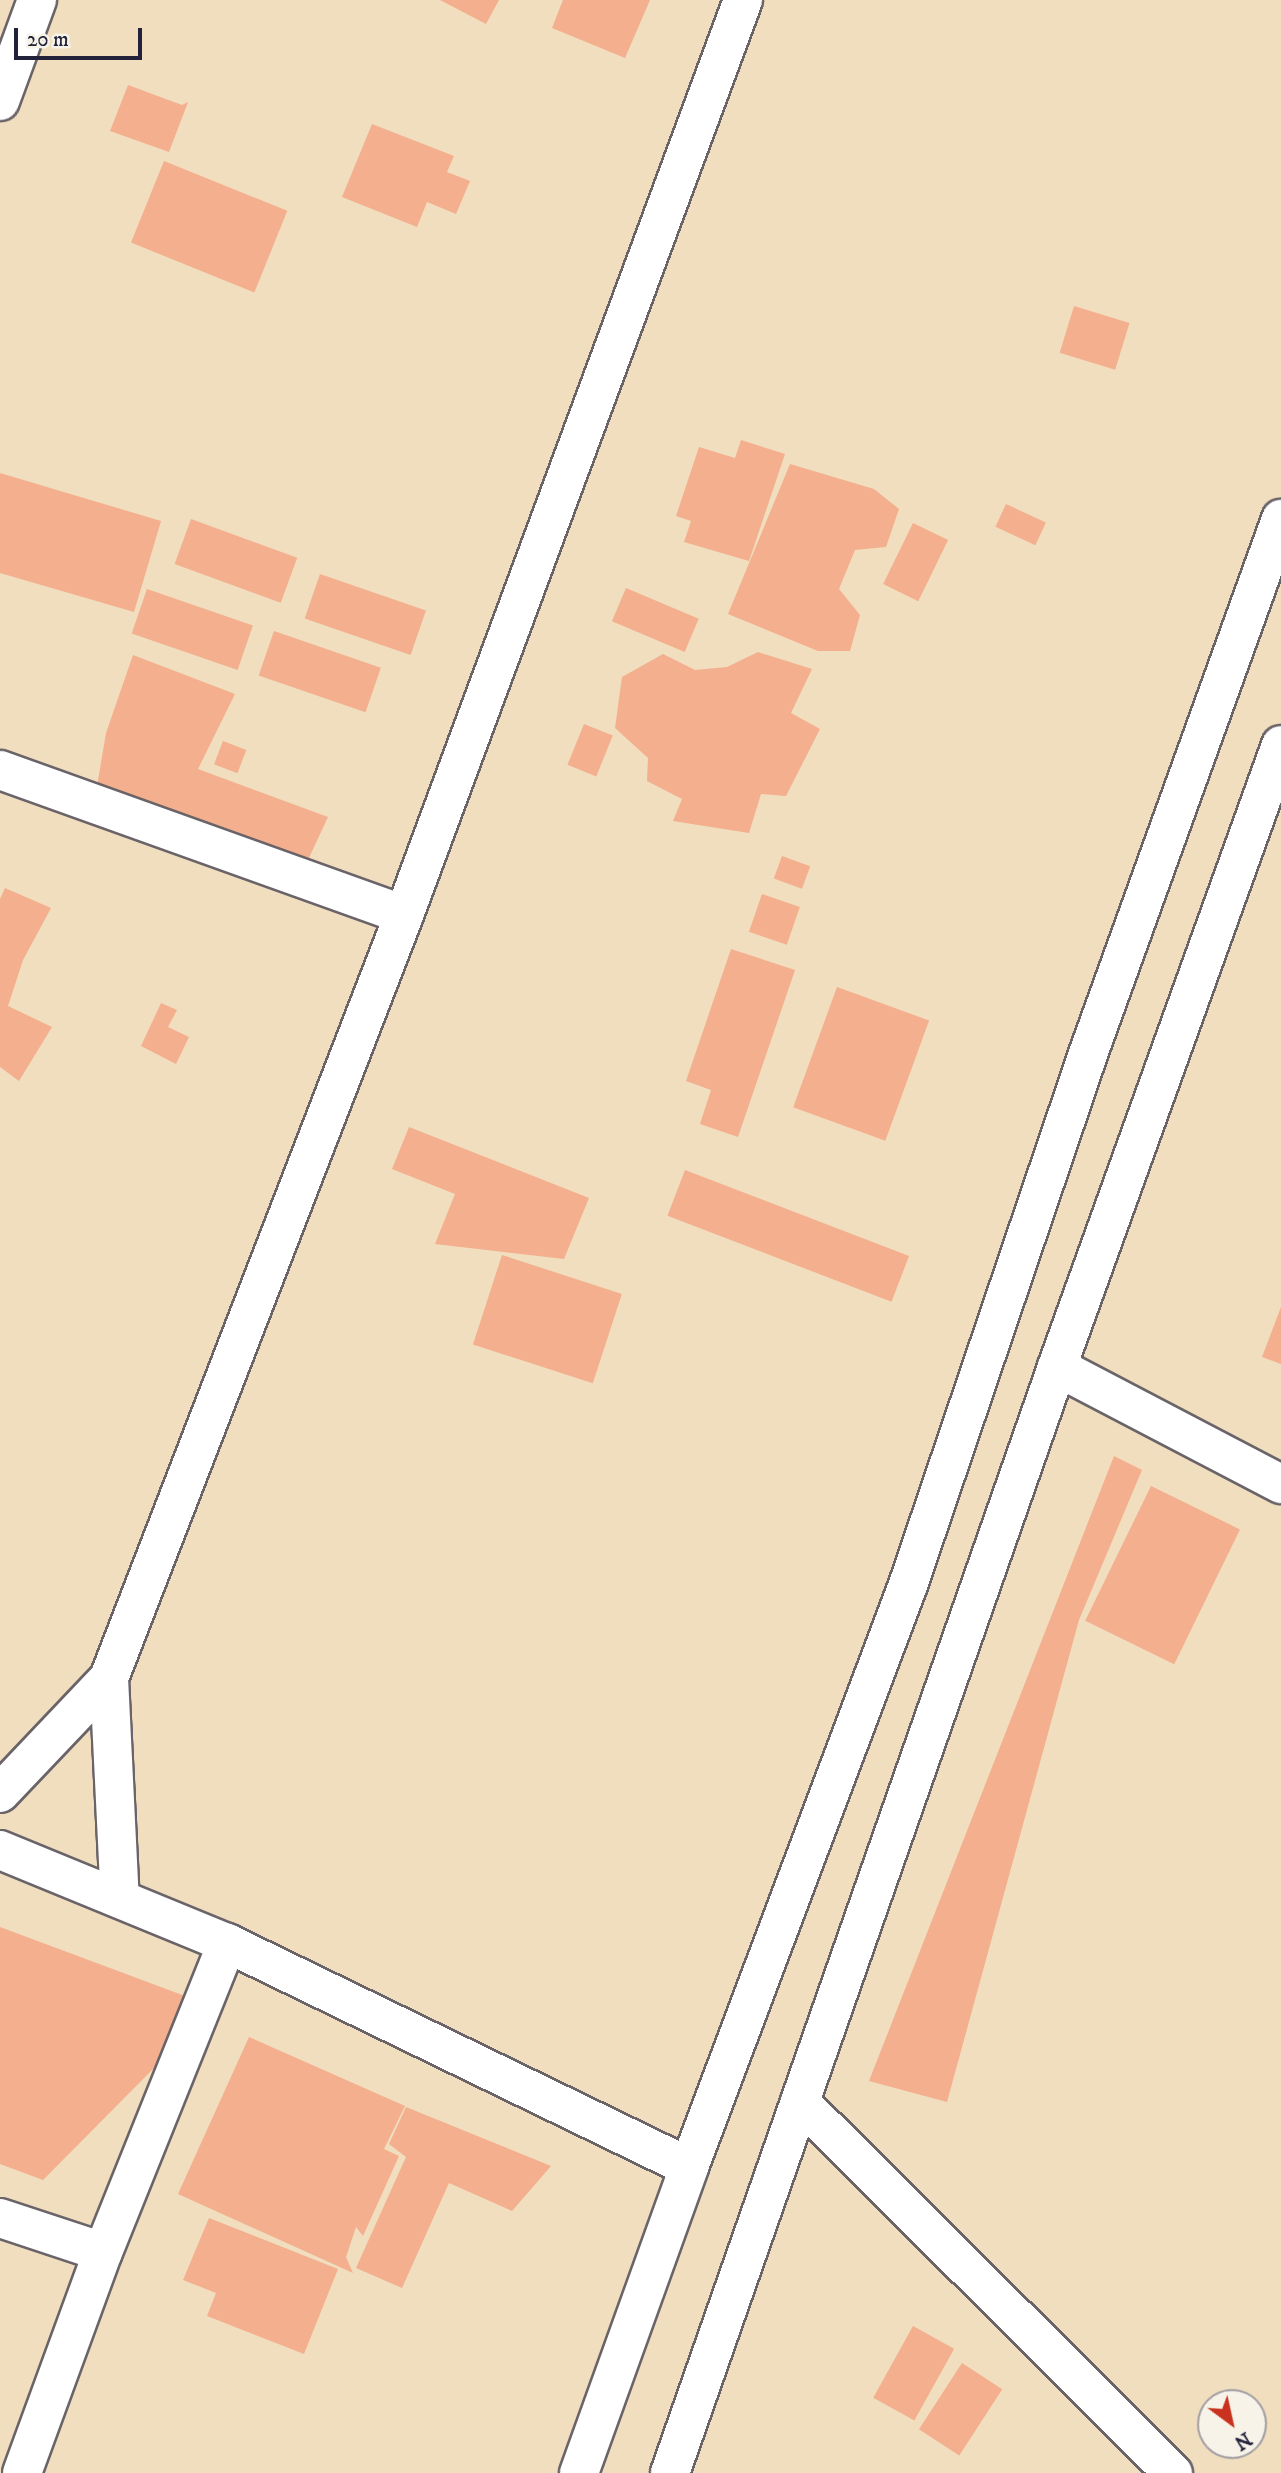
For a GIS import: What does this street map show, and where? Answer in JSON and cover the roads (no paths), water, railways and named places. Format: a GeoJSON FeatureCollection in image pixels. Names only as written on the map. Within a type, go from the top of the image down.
{"type":"FeatureCollection","features":[{"type":"Feature","properties":{"kind":"street"},"geometry":{"type":"LineString","coordinates":[[0,101],[37,0]]}},
{"type":"Feature","properties":{"kind":"street"},"geometry":{"type":"LineString","coordinates":[[0,1793],[109,1678],[404,915],[743,0]]}},
{"type":"Feature","properties":{"kind":"street"},"geometry":{"type":"LineString","coordinates":[[579,2473],[689,2167],[908,1585],[1088,1054],[1281,520]]}},
{"type":"Feature","properties":{"kind":"street"},"geometry":{"type":"LineString","coordinates":[[670,2473],[1057,1367],[1281,745]]}},
{"type":"Feature","properties":{"kind":"street"},"geometry":{"type":"LineString","coordinates":[[0,770],[404,915]]}},
{"type":"Feature","properties":{"kind":"street"},"geometry":{"type":"LineString","coordinates":[[1057,1367],[1281,1484]]}},
{"type":"Feature","properties":{"kind":"street"},"geometry":{"type":"LineString","coordinates":[[109,1678],[120,1899]]}},
{"type":"Feature","properties":{"kind":"street"},"geometry":{"type":"LineString","coordinates":[[0,1850],[227,1943],[689,2167]]}},
{"type":"Feature","properties":{"kind":"street"},"geometry":{"type":"LineString","coordinates":[[22,2473],[103,2252],[227,1943]]}},
{"type":"Feature","properties":{"kind":"street"},"geometry":{"type":"LineString","coordinates":[[800,2102],[1173,2473]]}},
{"type":"Feature","properties":{"kind":"street"},"geometry":{"type":"LineString","coordinates":[[0,2218],[103,2252]]}}]}
